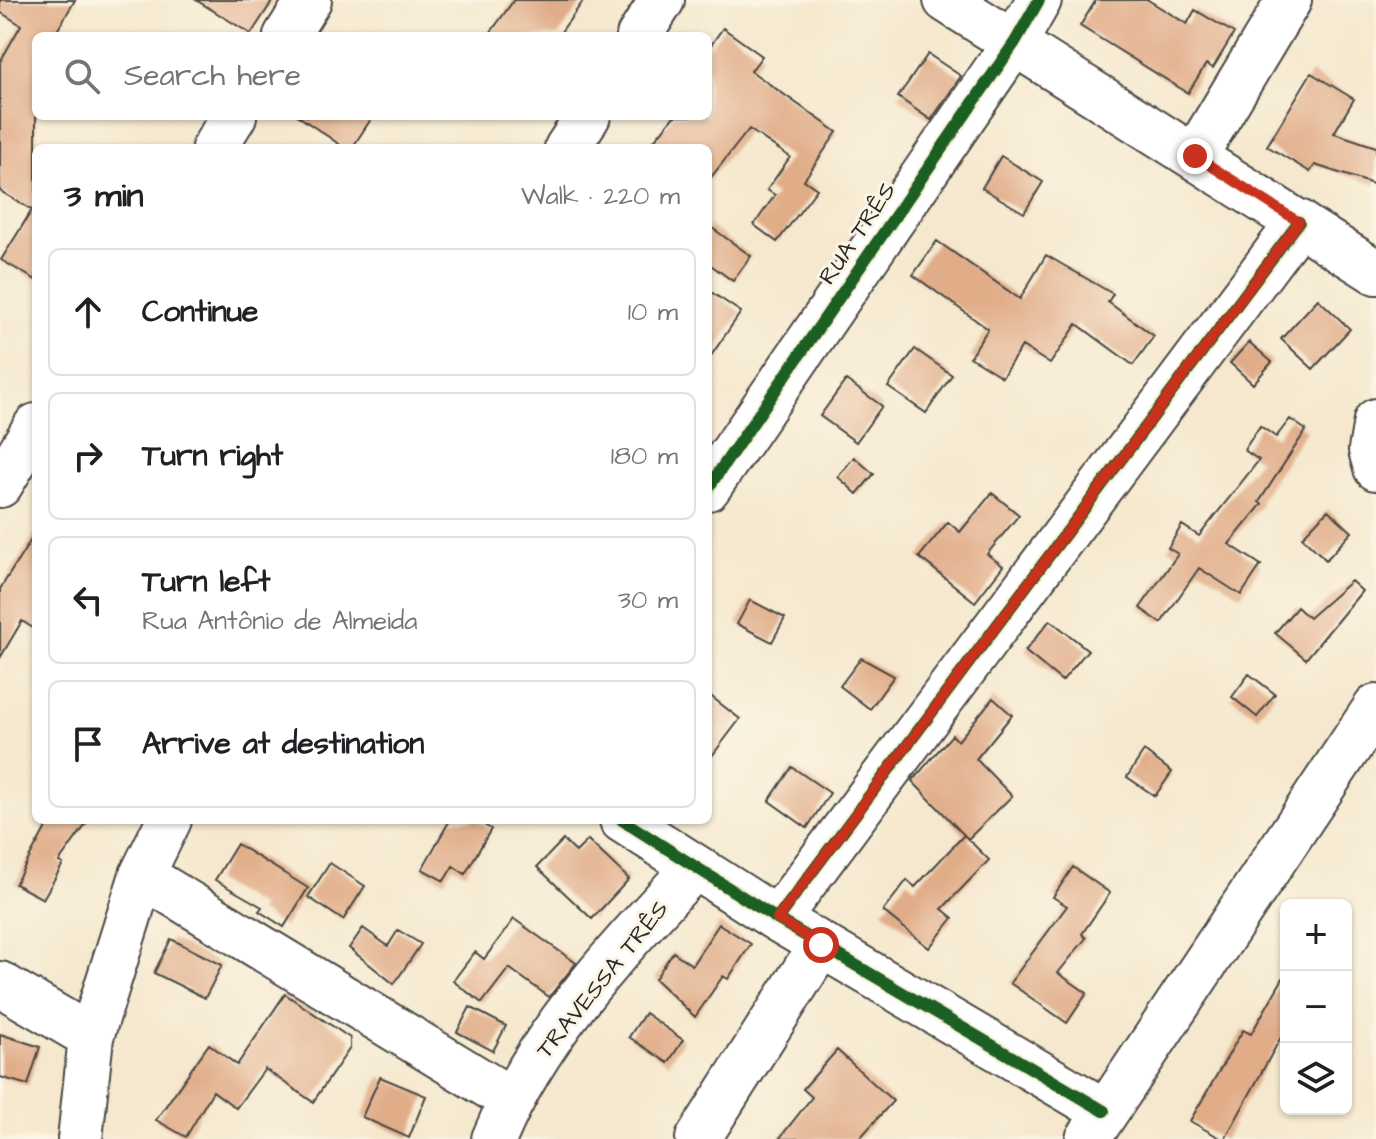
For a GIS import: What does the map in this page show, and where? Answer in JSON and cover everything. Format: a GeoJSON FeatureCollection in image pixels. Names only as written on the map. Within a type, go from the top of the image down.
{"type":"FeatureCollection","features":[{"type":"Feature","properties":{"kind":"street"},"geometry":{"type":"LineString","coordinates":[[289,32],[309,0]]}},
{"type":"Feature","properties":{"kind":"street"},"geometry":{"type":"LineString","coordinates":[[642,32],[662,0]]}},
{"type":"Feature","properties":{"kind":"street"},"geometry":{"type":"LineString","coordinates":[[946,0],[1376,272]]}},
{"type":"Feature","properties":{"kind":"street","name":"RUA TRÊS"},"geometry":{"type":"LineString","coordinates":[[712,482],[1015,42],[1039,0]]}},
{"type":"Feature","properties":{"kind":"street"},"geometry":{"type":"LineString","coordinates":[[1195,156],[1289,0]]}},
{"type":"Feature","properties":{"kind":"street"},"geometry":{"type":"LineString","coordinates":[[216,144],[232,120]]}},
{"type":"Feature","properties":{"kind":"street"},"geometry":{"type":"LineString","coordinates":[[570,144],[585,120]]}},
{"type":"Feature","properties":{"kind":"street"},"geometry":{"type":"LineString","coordinates":[[777,919],[1299,222]]}},
{"type":"Feature","properties":{"kind":"street"},"geometry":{"type":"LineString","coordinates":[[1376,421],[1371,450],[1376,468]]}},
{"type":"Feature","properties":{"kind":"street"},"geometry":{"type":"LineString","coordinates":[[628,824],[821,945],[1096,1125],[1376,707]]}},
{"type":"Feature","properties":{"kind":"street"},"geometry":{"type":"LineString","coordinates":[[80,1139],[91,1037],[142,875],[167,824]]}},
{"type":"Feature","properties":{"kind":"street","name":"TRAVESSA TRÊS"},"geometry":{"type":"LineString","coordinates":[[494,1139],[510,1099],[560,1023],[625,943],[695,867]]}},
{"type":"Feature","properties":{"kind":"street"},"geometry":{"type":"LineString","coordinates":[[142,875],[510,1099]]}},
{"type":"Feature","properties":{"kind":"street"},"geometry":{"type":"LineString","coordinates":[[698,1139],[821,945]]}},
{"type":"Feature","properties":{"kind":"street"},"geometry":{"type":"LineString","coordinates":[[0,984],[91,1037]]}},
{"type":"Feature","properties":{"kind":"building"},"geometry":{"type":"Polygon","coordinates":[[[0,0],[75,0],[56,32],[32,32],[32,120],[36,120],[36,144],[32,144],[32,210],[0,191],[0,62],[21,25],[0,12],[0,0]]]}},
{"type":"Feature","properties":{"kind":"building"},"geometry":{"type":"Polygon","coordinates":[[[196,0],[273,0],[252,32],[196,0]]]}},
{"type":"Feature","properties":{"kind":"building"},"geometry":{"type":"Polygon","coordinates":[[[514,0],[584,0],[561,32],[491,32],[514,0]]]}},
{"type":"Feature","properties":{"kind":"building"},"geometry":{"type":"Polygon","coordinates":[[[1096,0],[1148,0],[1187,24],[1195,10],[1234,33],[1213,68],[1206,64],[1188,93],[1080,26],[1096,0]]]}},
{"type":"Feature","properties":{"kind":"building"},"geometry":{"type":"Polygon","coordinates":[[[723,28],[762,56],[751,71],[837,132],[804,180],[817,189],[777,242],[754,225],[775,195],[767,190],[790,157],[749,129],[712,176],[712,144],[651,144],[671,120],[712,120],[712,43],[723,28]]]}},
{"type":"Feature","properties":{"kind":"building"},"geometry":{"type":"Polygon","coordinates":[[[928,54],[961,76],[931,120],[898,97],[928,54]]]}},
{"type":"Feature","properties":{"kind":"building"},"geometry":{"type":"Polygon","coordinates":[[[1311,73],[1354,99],[1334,133],[1376,147],[1376,185],[1315,165],[1310,172],[1267,146],[1311,73]]]}},
{"type":"Feature","properties":{"kind":"building"},"geometry":{"type":"Polygon","coordinates":[[[304,120],[370,120],[355,144],[339,144],[304,120]]]}},
{"type":"Feature","properties":{"kind":"building"},"geometry":{"type":"Polygon","coordinates":[[[1001,156],[1043,182],[1024,213],[982,188],[1001,156]]]}},
{"type":"Feature","properties":{"kind":"building"},"geometry":{"type":"Polygon","coordinates":[[[32,210],[32,278],[1,260],[32,210]]]}},
{"type":"Feature","properties":{"kind":"building"},"geometry":{"type":"Polygon","coordinates":[[[712,228],[751,256],[733,281],[712,266],[712,228]]]}},
{"type":"Feature","properties":{"kind":"building"},"geometry":{"type":"Polygon","coordinates":[[[937,241],[1020,299],[1046,255],[1113,294],[1108,302],[1154,336],[1133,365],[1077,324],[1050,364],[1022,346],[1002,377],[970,357],[988,329],[913,275],[937,241]]]}},
{"type":"Feature","properties":{"kind":"building"},"geometry":{"type":"Polygon","coordinates":[[[712,293],[741,312],[712,354],[712,293]]]}},
{"type":"Feature","properties":{"kind":"building"},"geometry":{"type":"Polygon","coordinates":[[[1318,299],[1350,329],[1313,369],[1281,339],[1318,299]]]}},
{"type":"Feature","properties":{"kind":"building"},"geometry":{"type":"Polygon","coordinates":[[[1249,342],[1272,362],[1253,384],[1230,363],[1249,342]]]}},
{"type":"Feature","properties":{"kind":"building"},"geometry":{"type":"Polygon","coordinates":[[[915,349],[952,375],[926,413],[888,387],[915,349]]]}},
{"type":"Feature","properties":{"kind":"building"},"geometry":{"type":"Polygon","coordinates":[[[846,380],[882,406],[856,442],[820,416],[846,380]]]}},
{"type":"Feature","properties":{"kind":"building"},"geometry":{"type":"Polygon","coordinates":[[[1290,419],[1306,430],[1259,502],[1262,504],[1229,544],[1261,565],[1241,595],[1199,568],[1161,623],[1140,608],[1178,554],[1168,548],[1182,525],[1199,536],[1259,460],[1244,450],[1260,426],[1276,437],[1290,419]]]}},
{"type":"Feature","properties":{"kind":"building"},"geometry":{"type":"Polygon","coordinates":[[[854,457],[874,474],[857,494],[838,477],[854,457]]]}},
{"type":"Feature","properties":{"kind":"building"},"geometry":{"type":"Polygon","coordinates":[[[992,493],[1019,515],[987,554],[1003,566],[975,602],[919,557],[948,522],[960,532],[992,493]]]}},
{"type":"Feature","properties":{"kind":"building"},"geometry":{"type":"Polygon","coordinates":[[[1328,510],[1352,532],[1326,560],[1302,537],[1328,510]]]}},
{"type":"Feature","properties":{"kind":"building"},"geometry":{"type":"Polygon","coordinates":[[[32,538],[32,627],[22,621],[0,658],[0,589],[32,538]]]}},
{"type":"Feature","properties":{"kind":"building"},"geometry":{"type":"Polygon","coordinates":[[[1351,581],[1362,591],[1306,659],[1275,633],[1297,607],[1309,618],[1351,581]]]}},
{"type":"Feature","properties":{"kind":"building"},"geometry":{"type":"Polygon","coordinates":[[[750,600],[785,618],[772,642],[737,624],[750,600]]]}},
{"type":"Feature","properties":{"kind":"building"},"geometry":{"type":"Polygon","coordinates":[[[1050,620],[1088,650],[1062,681],[1025,651],[1050,620]]]}},
{"type":"Feature","properties":{"kind":"building"},"geometry":{"type":"Polygon","coordinates":[[[861,658],[894,676],[870,709],[840,686],[861,658]]]}},
{"type":"Feature","properties":{"kind":"building"},"geometry":{"type":"Polygon","coordinates":[[[1249,674],[1275,694],[1257,717],[1232,697],[1249,674]]]}},
{"type":"Feature","properties":{"kind":"building"},"geometry":{"type":"Polygon","coordinates":[[[712,697],[740,719],[712,756],[712,697]]]}},
{"type":"Feature","properties":{"kind":"building"},"geometry":{"type":"Polygon","coordinates":[[[993,698],[1012,715],[976,759],[1012,796],[968,839],[912,781],[952,735],[958,741],[993,698]]]}},
{"type":"Feature","properties":{"kind":"building"},"geometry":{"type":"Polygon","coordinates":[[[1144,751],[1172,772],[1155,796],[1127,777],[1144,751]]]}},
{"type":"Feature","properties":{"kind":"building"},"geometry":{"type":"Polygon","coordinates":[[[792,767],[830,793],[807,828],[769,801],[792,767]]]}},
{"type":"Feature","properties":{"kind":"building"},"geometry":{"type":"Polygon","coordinates":[[[48,824],[86,824],[59,862],[63,864],[43,899],[15,884],[48,824]]]}},
{"type":"Feature","properties":{"kind":"building"},"geometry":{"type":"Polygon","coordinates":[[[448,824],[483,824],[491,829],[465,874],[453,866],[444,881],[422,869],[448,824]]]}},
{"type":"Feature","properties":{"kind":"building"},"geometry":{"type":"Polygon","coordinates":[[[964,835],[989,860],[942,909],[953,918],[929,948],[883,911],[907,880],[915,887],[964,835]]]}},
{"type":"Feature","properties":{"kind":"building"},"geometry":{"type":"Polygon","coordinates":[[[563,840],[576,852],[588,840],[629,879],[592,919],[537,867],[563,840]]]}},
{"type":"Feature","properties":{"kind":"building"},"geometry":{"type":"Polygon","coordinates":[[[237,844],[308,888],[284,927],[259,911],[262,907],[215,880],[237,844]]]}},
{"type":"Feature","properties":{"kind":"building"},"geometry":{"type":"Polygon","coordinates":[[[330,863],[365,886],[343,920],[308,897],[330,863]]]}},
{"type":"Feature","properties":{"kind":"building"},"geometry":{"type":"Polygon","coordinates":[[[1073,867],[1110,893],[1082,934],[1086,938],[1058,973],[1087,993],[1067,1023],[1010,983],[1067,906],[1053,897],[1073,867]]]}},
{"type":"Feature","properties":{"kind":"building"},"geometry":{"type":"Polygon","coordinates":[[[514,919],[576,963],[549,997],[509,968],[482,1003],[453,981],[475,952],[484,959],[514,919]]]}},
{"type":"Feature","properties":{"kind":"building"},"geometry":{"type":"Polygon","coordinates":[[[719,924],[751,944],[728,979],[723,976],[695,1017],[655,979],[673,952],[692,965],[719,924]]]}},
{"type":"Feature","properties":{"kind":"building"},"geometry":{"type":"Polygon","coordinates":[[[363,928],[388,946],[398,930],[421,944],[394,984],[349,948],[363,928]]]}},
{"type":"Feature","properties":{"kind":"building"},"geometry":{"type":"Polygon","coordinates":[[[171,939],[222,965],[205,998],[154,973],[171,939]]]}},
{"type":"Feature","properties":{"kind":"building"},"geometry":{"type":"Polygon","coordinates":[[[1280,983],[1280,1039],[1225,1139],[1222,1139],[1190,1121],[1243,1030],[1251,1034],[1280,983]]]}},
{"type":"Feature","properties":{"kind":"building"},"geometry":{"type":"Polygon","coordinates":[[[285,994],[350,1038],[350,1048],[313,1102],[265,1069],[236,1108],[213,1091],[186,1137],[156,1120],[209,1044],[237,1065],[285,994]]]}},
{"type":"Feature","properties":{"kind":"building"},"geometry":{"type":"Polygon","coordinates":[[[470,1007],[506,1026],[493,1051],[457,1032],[470,1007]]]}},
{"type":"Feature","properties":{"kind":"building"},"geometry":{"type":"Polygon","coordinates":[[[645,1013],[683,1040],[668,1063],[629,1037],[645,1013]]]}},
{"type":"Feature","properties":{"kind":"building"},"geometry":{"type":"Polygon","coordinates":[[[0,1034],[40,1047],[28,1085],[0,1077],[0,1034]]]}},
{"type":"Feature","properties":{"kind":"building"},"geometry":{"type":"Polygon","coordinates":[[[837,1050],[893,1101],[859,1139],[779,1139],[812,1097],[803,1089],[837,1050]]]}},
{"type":"Feature","properties":{"kind":"building"},"geometry":{"type":"Polygon","coordinates":[[[380,1077],[426,1096],[409,1138],[362,1117],[380,1077]]]}},
{"type":"Feature","properties":{"kind":"cycle path"},"geometry":{"type":"LineString","coordinates":[[712,482],[1015,42],[1039,0]]}},
{"type":"Feature","properties":{"kind":"cycle path"},"geometry":{"type":"LineString","coordinates":[[777,919],[1299,222]]}},
{"type":"Feature","properties":{"kind":"cycle path"},"geometry":{"type":"LineString","coordinates":[[628,824],[777,919],[1104,1111]]}},
{"type":"Feature","properties":{"kind":"route"},"geometry":{"type":"LineString","coordinates":[[821,945],[777,919],[1299,222],[1195,156]]}}]}
